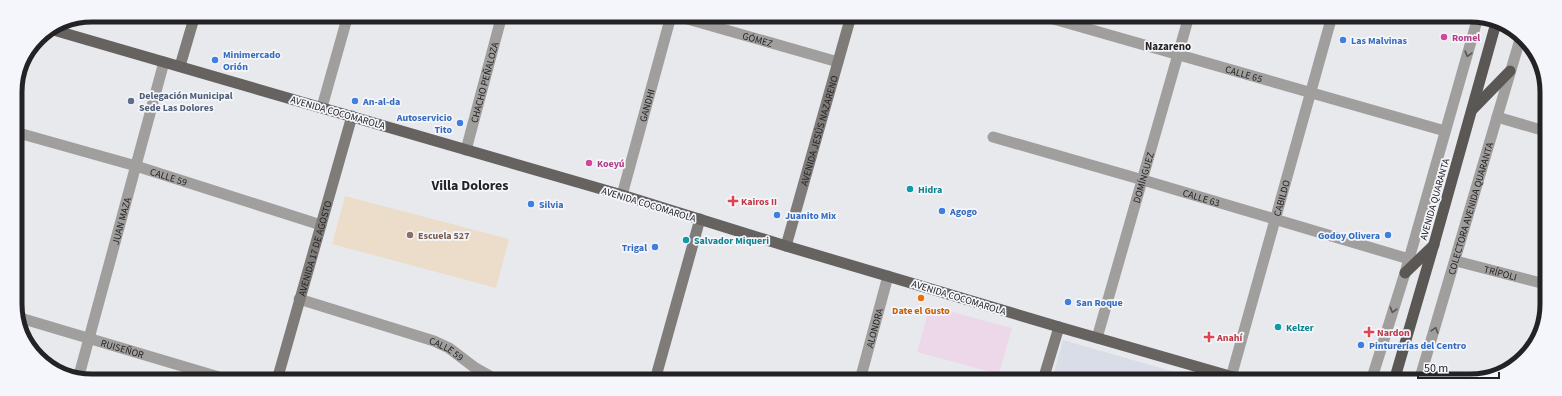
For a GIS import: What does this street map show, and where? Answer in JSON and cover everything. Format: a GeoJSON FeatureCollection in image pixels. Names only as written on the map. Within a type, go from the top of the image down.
{"type":"FeatureCollection","features":[{"type":"Feature","properties":{"kind":"highway","name":"AVENIDA QUARANTA"},"geometry":{"type":"LineString","coordinates":[[1396,374],[1495,26]]}},
{"type":"Feature","properties":{"kind":"highway"},"geometry":{"type":"LineString","coordinates":[[1472,110],[1510,72]]}},
{"type":"Feature","properties":{"kind":"highway"},"geometry":{"type":"LineString","coordinates":[[1405,273],[1434,244]]}},
{"type":"Feature","properties":{"kind":"main road"},"geometry":{"type":"LineString","coordinates":[[180,66],[193,22]]}},
{"type":"Feature","properties":{"kind":"main road","name":"AVENIDA JESÚS NAZARENO"},"geometry":{"type":"LineString","coordinates":[[786,246],[849,22]]}},
{"type":"Feature","properties":{"kind":"main road","name":"AVENIDA COCOMAROLA"},"geometry":{"type":"LineString","coordinates":[[57,31],[622,195],[786,246],[1217,374]]}},
{"type":"Feature","properties":{"kind":"main road","name":"AVENIDA 17 DE AGOSTO"},"geometry":{"type":"LineString","coordinates":[[279,374],[352,116]]}},
{"type":"Feature","properties":{"kind":"main road"},"geometry":{"type":"LineString","coordinates":[[657,374],[700,219]]}},
{"type":"Feature","properties":{"kind":"main road"},"geometry":{"type":"LineString","coordinates":[[1045,374],[1059,327]]}},
{"type":"Feature","properties":{"kind":"street"},"geometry":{"type":"LineString","coordinates":[[322,108],[346,22]]}},
{"type":"Feature","properties":{"kind":"street","name":"CHACHO PEÑALOZA"},"geometry":{"type":"LineString","coordinates":[[466,150],[500,22]]}},
{"type":"Feature","properties":{"kind":"street","name":"GANDHI"},"geometry":{"type":"LineString","coordinates":[[622,195],[669,22]]}},
{"type":"Feature","properties":{"kind":"street","name":"GÓMEZ"},"geometry":{"type":"LineString","coordinates":[[698,22],[838,62]]}},
{"type":"Feature","properties":{"kind":"street","name":"CALLE 65"},"geometry":{"type":"LineString","coordinates":[[1064,22],[1445,131]]}},
{"type":"Feature","properties":{"kind":"street","name":"DOMÍNGUEZ"},"geometry":{"type":"LineString","coordinates":[[1097,338],[1187,22]]}},
{"type":"Feature","properties":{"kind":"street","name":"CABILDO"},"geometry":{"type":"LineString","coordinates":[[1231,374],[1330,22]]}},
{"type":"Feature","properties":{"kind":"street"},"geometry":{"type":"LineString","coordinates":[[1372,374],[1405,273],[1476,23]]}},
{"type":"Feature","properties":{"kind":"street","name":"COLECTORA AVENIDA QUARANTA"},"geometry":{"type":"LineString","coordinates":[[1422,374],[1519,43]]}},
{"type":"Feature","properties":{"kind":"street","name":"JUAN MAZA"},"geometry":{"type":"LineString","coordinates":[[80,373],[164,62]]}},
{"type":"Feature","properties":{"kind":"street"},"geometry":{"type":"LineString","coordinates":[[1497,117],[1540,129]]}},
{"type":"Feature","properties":{"kind":"street","name":"CALLE 59"},"geometry":{"type":"LineString","coordinates":[[22,134],[136,166],[321,224]]}},
{"type":"Feature","properties":{"kind":"street","name":"CALLE 63"},"geometry":{"type":"LineString","coordinates":[[993,137],[1409,259]]}},
{"type":"Feature","properties":{"kind":"street","name":"TRÍPOLI"},"geometry":{"type":"LineString","coordinates":[[1456,260],[1540,282]]}},
{"type":"Feature","properties":{"kind":"street","name":"ALONDRA"},"geometry":{"type":"LineString","coordinates":[[862,374],[888,276]]}},
{"type":"Feature","properties":{"kind":"street","name":"CALLE 59"},"geometry":{"type":"LineString","coordinates":[[299,299],[434,341],[449,348],[474,367],[486,374]]}},
{"type":"Feature","properties":{"kind":"street","name":"RUISEÑOR"},"geometry":{"type":"LineString","coordinates":[[24,319],[209,374]]}},
{"type":"Feature","properties":{"kind":"shaded area"},"geometry":{"type":"Polygon","coordinates":[[[345,196],[509,239],[496,288],[332,244],[345,196]]]}},
{"type":"Feature","properties":{"kind":"shaded area"},"geometry":{"type":"Polygon","coordinates":[[[930,306],[1012,328],[999,374],[917,352],[930,306]]]}},
{"type":"Feature","properties":{"kind":"shaded area"},"geometry":{"type":"Polygon","coordinates":[[[1063,340],[1182,374],[1054,374],[1063,340]]]}},
{"type":"Feature","properties":{"kind":"place","name":"Romel"},"geometry":{"type":"Point","coordinates":[1444,37]}},
{"type":"Feature","properties":{"kind":"place","name":"Las Malvinas"},"geometry":{"type":"Point","coordinates":[1343,40]}},
{"type":"Feature","properties":{"kind":"place","name":"Minimercado Orión"},"geometry":{"type":"Point","coordinates":[215,60]}},
{"type":"Feature","properties":{"kind":"place","name":"Delegación Municipal Sede Las Dolores"},"geometry":{"type":"Point","coordinates":[131,101]}},
{"type":"Feature","properties":{"kind":"place","name":"An-al-da"},"geometry":{"type":"Point","coordinates":[355,101]}},
{"type":"Feature","properties":{"kind":"place","name":"Autoservicio Tito"},"geometry":{"type":"Point","coordinates":[460,123]}},
{"type":"Feature","properties":{"kind":"place","name":"Koeyú"},"geometry":{"type":"Point","coordinates":[589,163]}},
{"type":"Feature","properties":{"kind":"place","name":"Hidra"},"geometry":{"type":"Point","coordinates":[910,189]}},
{"type":"Feature","properties":{"kind":"place","name":"Kairos II"},"geometry":{"type":"Point","coordinates":[733,201]}},
{"type":"Feature","properties":{"kind":"place","name":"Silvia"},"geometry":{"type":"Point","coordinates":[531,204]}},
{"type":"Feature","properties":{"kind":"place","name":"Agogo"},"geometry":{"type":"Point","coordinates":[942,211]}},
{"type":"Feature","properties":{"kind":"place","name":"Juanito Mix"},"geometry":{"type":"Point","coordinates":[777,215]}},
{"type":"Feature","properties":{"kind":"place","name":"Escuela 527"},"geometry":{"type":"Point","coordinates":[410,235]}},
{"type":"Feature","properties":{"kind":"place","name":"Godoy Olivera"},"geometry":{"type":"Point","coordinates":[1388,235]}},
{"type":"Feature","properties":{"kind":"place","name":"Salvador Miqueri"},"geometry":{"type":"Point","coordinates":[686,240]}},
{"type":"Feature","properties":{"kind":"place","name":"Trigal"},"geometry":{"type":"Point","coordinates":[655,247]}},
{"type":"Feature","properties":{"kind":"place","name":"Date el Gusto"},"geometry":{"type":"Point","coordinates":[921,298]}},
{"type":"Feature","properties":{"kind":"place","name":"San Roque"},"geometry":{"type":"Point","coordinates":[1068,302]}},
{"type":"Feature","properties":{"kind":"place","name":"Kelzer"},"geometry":{"type":"Point","coordinates":[1278,327]}},
{"type":"Feature","properties":{"kind":"place","name":"Nardon"},"geometry":{"type":"Point","coordinates":[1369,332]}},
{"type":"Feature","properties":{"kind":"place","name":"Anahí"},"geometry":{"type":"Point","coordinates":[1209,337]}},
{"type":"Feature","properties":{"kind":"place","name":"Pinturerías del Centro"},"geometry":{"type":"Point","coordinates":[1361,345]}},
{"type":"Feature","properties":{"kind":"district","name":"Nazareno"},"geometry":{"type":"Point","coordinates":[1168,46]}},
{"type":"Feature","properties":{"kind":"district","name":"Villa Dolores"},"geometry":{"type":"Point","coordinates":[470,185]}}]}
